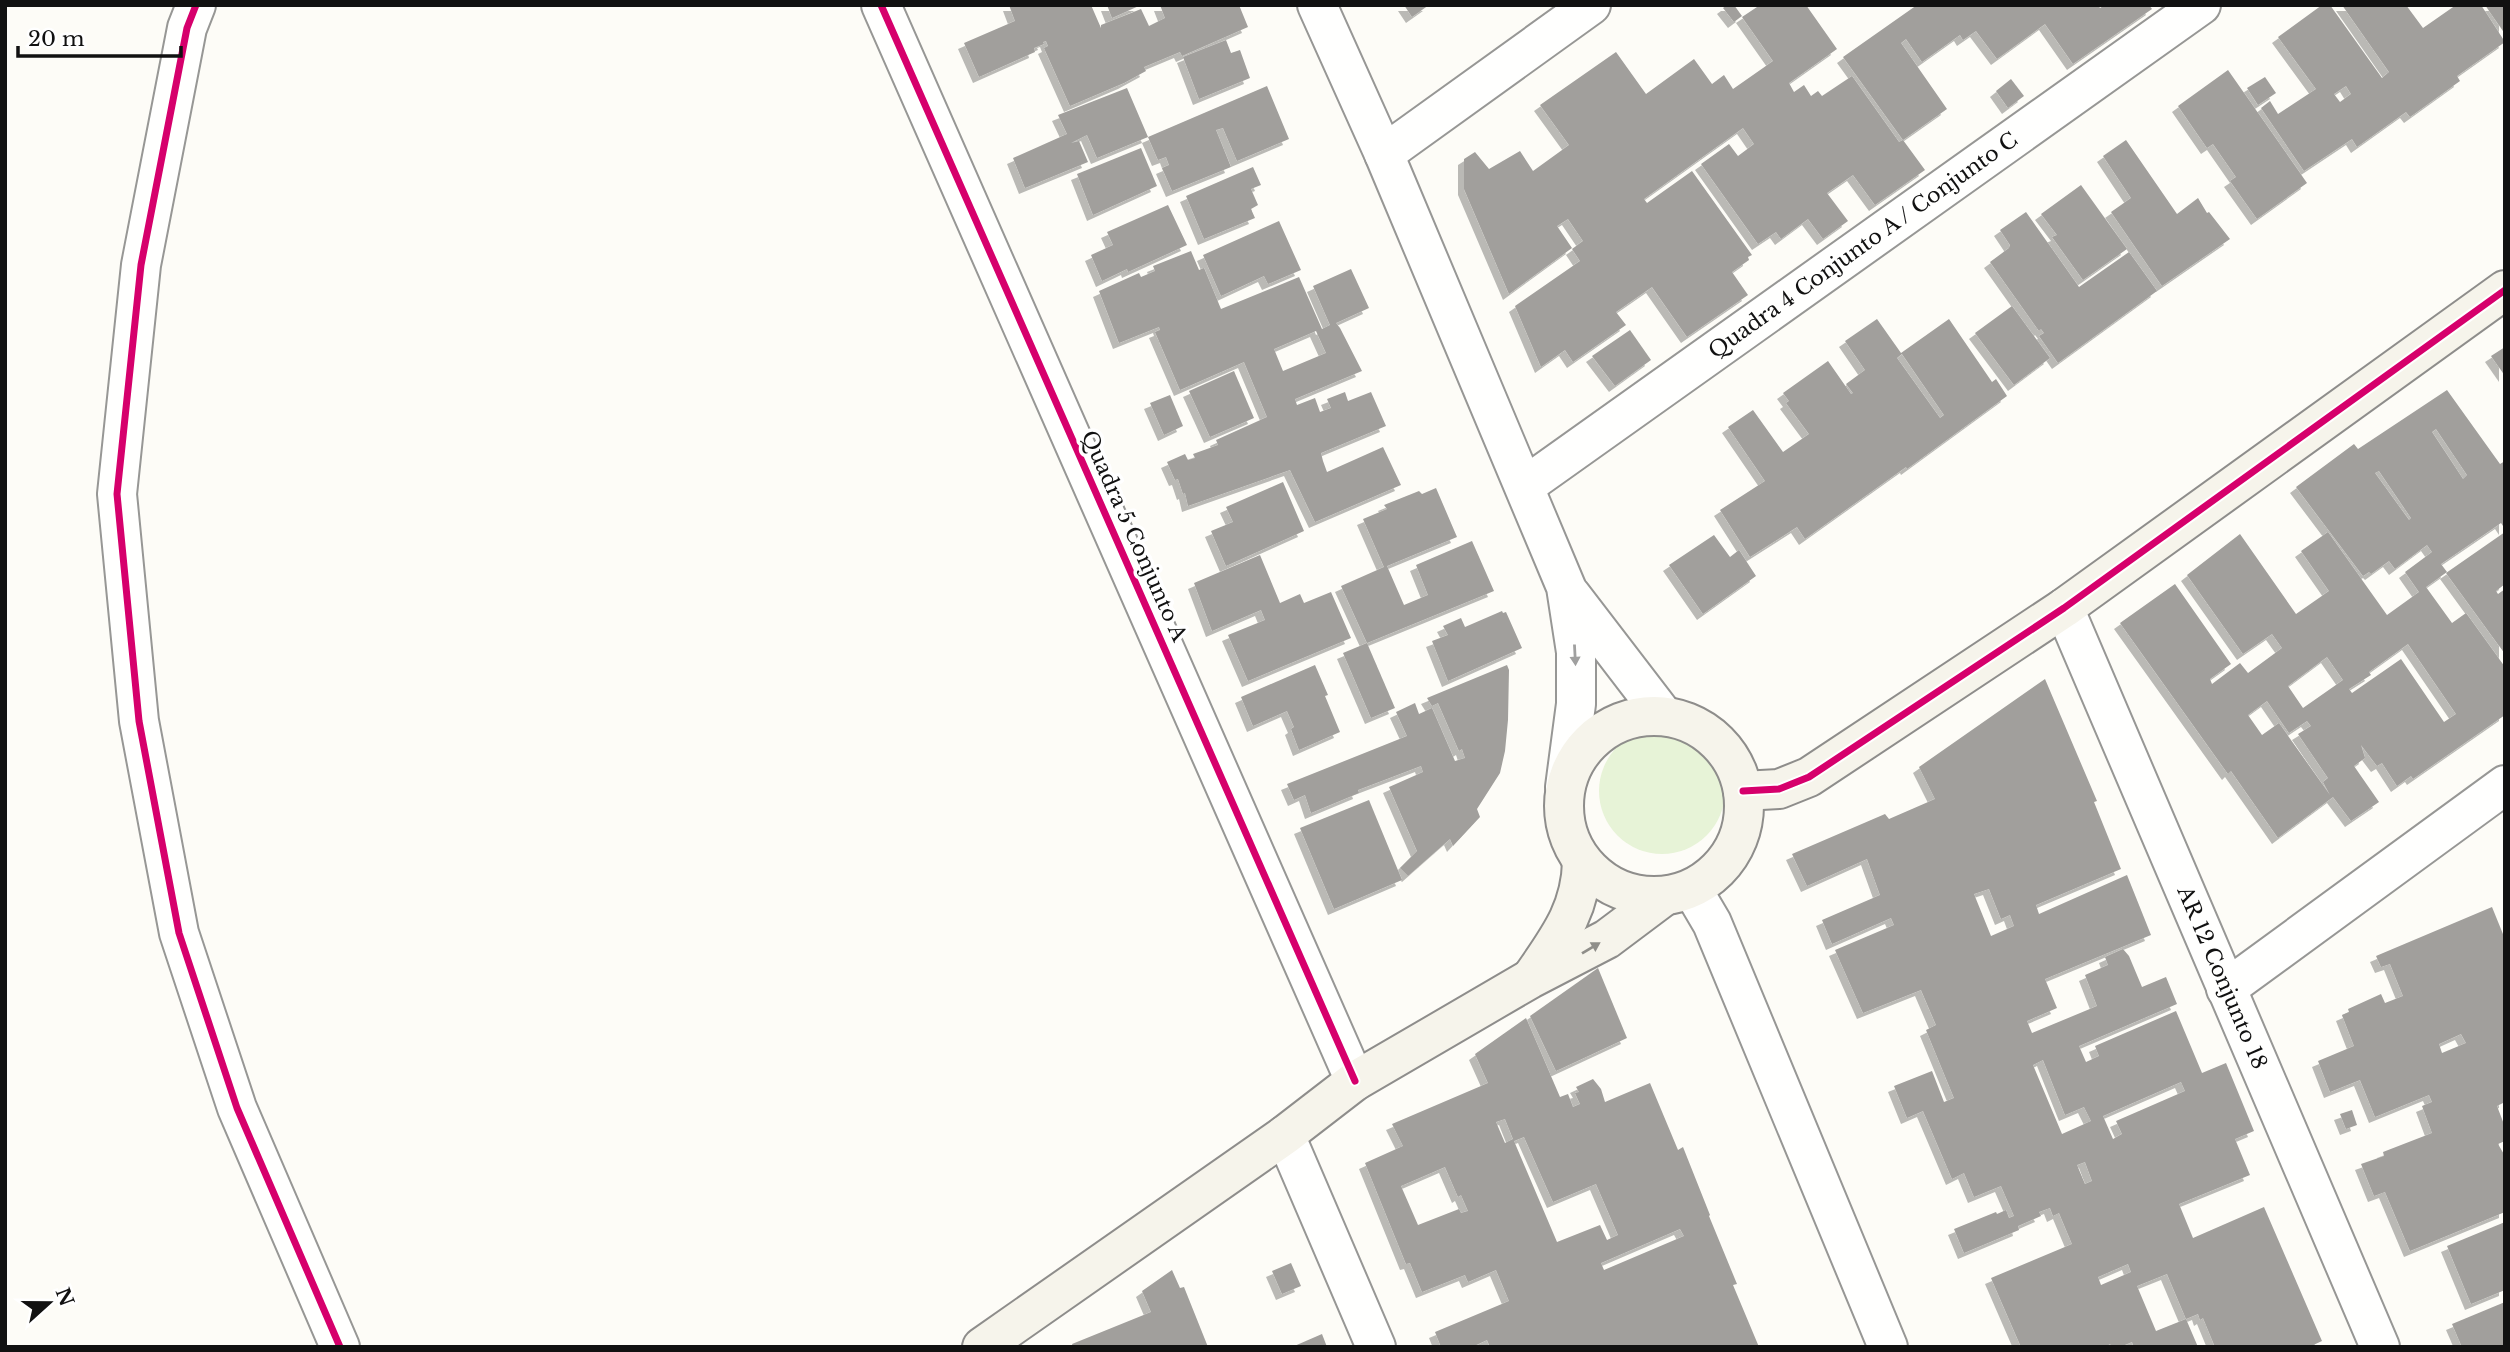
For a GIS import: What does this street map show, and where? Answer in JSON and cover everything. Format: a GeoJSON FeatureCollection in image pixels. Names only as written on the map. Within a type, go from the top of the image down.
{"type":"FeatureCollection","features":[{"type":"Feature","properties":{"kind":"street"},"geometry":{"type":"LineString","coordinates":[[196,5],[187,28],[141,265],[117,494],[139,721],[179,933],[237,1108],[340,1347]]}},
{"type":"Feature","properties":{"kind":"street","name":"Quadra 5 Conjunto A"},"geometry":{"type":"LineString","coordinates":[[881,5],[1355,1081]]}},
{"type":"Feature","properties":{"kind":"street"},"geometry":{"type":"LineString","coordinates":[[1317,5],[1384,154],[1566,587],[1576,665],[1576,704],[1563,811],[1568,835],[1582,862],[1605,882],[1633,895],[1678,893],[1713,923],[1888,1347]]}},
{"type":"Feature","properties":{"kind":"street"},"geometry":{"type":"LineString","coordinates":[[1384,154],[1591,5]]}},
{"type":"Feature","properties":{"kind":"street","name":"Quadra 4 Conjunto A / Conjunto C"},"geometry":{"type":"LineString","coordinates":[[1525,486],[2201,5]]}},
{"type":"Feature","properties":{"kind":"street"},"geometry":{"type":"LineString","coordinates":[[1743,792],[1779,789],[1810,777],[2064,608],[2505,290]]}},
{"type":"Feature","properties":{"kind":"street"},"geometry":{"type":"LineString","coordinates":[[1566,587],[1663,715]]}},
{"type":"Feature","properties":{"kind":"street","name":"AR 12 Conjunto 18"},"geometry":{"type":"LineString","coordinates":[[2064,608],[2380,1347]]}},
{"type":"Feature","properties":{"kind":"street"},"geometry":{"type":"LineString","coordinates":[[982,1347],[1285,1135],[1355,1081],[1530,979],[1607,939],[1716,872],[1734,849],[1744,820],[1743,792],[1734,763],[1716,740],[1692,723],[1663,715],[1633,717],[1606,728],[1587,743],[1574,764],[1565,787]]}},
{"type":"Feature","properties":{"kind":"street"},"geometry":{"type":"LineString","coordinates":[[2226,989],[2505,785]]}},
{"type":"Feature","properties":{"kind":"street"},"geometry":{"type":"LineString","coordinates":[[1530,979],[1561,935],[1575,907],[1581,883],[1582,862]]}},
{"type":"Feature","properties":{"kind":"street"},"geometry":{"type":"LineString","coordinates":[[1285,1135],[1376,1347]]}},
{"type":"Feature","properties":{"kind":"green space"},"geometry":{"type":"Polygon","coordinates":[[[1662,728],[1686,733],[1707,746],[1720,767],[1725,791],[1720,815],[1707,836],[1686,849],[1662,854],[1638,849],[1617,836],[1604,815],[1599,791],[1604,767],[1617,746],[1638,733],[1662,728]]]}},
{"type":"Feature","properties":{"kind":"building"},"geometry":{"type":"Polygon","coordinates":[[[1009,5],[1091,5],[1101,28],[1101,25],[1141,9],[1149,26],[1165,18],[1160,5],[1239,5],[1248,27],[1182,56],[1180,52],[1144,67],[1146,71],[1124,83],[1070,106],[1044,48],[1048,46],[1046,41],[1034,48],[1035,52],[979,77],[964,43],[1015,21],[1009,5]]]}},
{"type":"Feature","properties":{"kind":"building"},"geometry":{"type":"Polygon","coordinates":[[[1107,5],[1141,5],[1112,18],[1107,5]]]}},
{"type":"Feature","properties":{"kind":"building"},"geometry":{"type":"Polygon","coordinates":[[[1404,5],[1429,5],[1412,17],[1404,5]]]}},
{"type":"Feature","properties":{"kind":"building"},"geometry":{"type":"Polygon","coordinates":[[[1734,5],[1742,16],[1734,22],[1723,8],[1734,5]]]}},
{"type":"Feature","properties":{"kind":"building"},"geometry":{"type":"Polygon","coordinates":[[[1760,5],[1806,5],[1837,49],[1789,83],[1794,92],[1804,85],[1811,96],[1818,91],[1822,96],[1852,76],[1899,142],[1903,140],[1925,170],[1875,205],[1853,175],[1827,193],[1848,221],[1823,239],[1808,219],[1781,239],[1776,232],[1758,244],[1701,164],[1729,144],[1738,156],[1754,144],[1743,128],[1644,199],[1647,203],[1692,171],[1752,255],[1732,272],[1748,295],[1687,337],[1652,287],[1616,312],[1626,325],[1573,362],[1565,350],[1541,367],[1515,306],[1580,261],[1572,249],[1583,241],[1568,219],[1557,226],[1572,248],[1509,294],[1464,189],[1464,159],[1475,152],[1489,169],[1520,151],[1533,171],[1569,145],[1540,105],[1616,52],[1646,94],[1694,59],[1712,84],[1724,75],[1733,89],[1773,61],[1742,17],[1760,5]]]}},
{"type":"Feature","properties":{"kind":"building"},"geometry":{"type":"Polygon","coordinates":[[[1917,5],[2098,5],[2100,8],[2105,5],[2149,5],[2152,9],[2073,64],[2045,24],[1997,59],[1976,31],[1963,40],[1960,35],[1922,62],[1906,39],[1901,43],[1947,109],[1903,140],[1843,57],[1917,5]]]}},
{"type":"Feature","properties":{"kind":"building"},"geometry":{"type":"Polygon","coordinates":[[[2322,5],[2330,5],[2382,78],[2389,72],[2342,5],[2406,5],[2423,28],[2456,5],[2481,5],[2505,42],[2457,76],[2460,81],[2410,117],[2406,112],[2357,147],[2352,139],[2304,171],[2261,108],[2270,101],[2278,114],[2316,89],[2278,37],[2322,5]],[[2346,86],[2334,94],[2340,102],[2351,94],[2346,86]]]}},
{"type":"Feature","properties":{"kind":"building"},"geometry":{"type":"Polygon","coordinates":[[[2485,5],[2505,5],[2505,34],[2485,5]]]}},
{"type":"Feature","properties":{"kind":"building"},"geometry":{"type":"Polygon","coordinates":[[[1226,40],[1231,53],[1240,50],[1250,78],[1199,99],[1183,57],[1226,40]]]}},
{"type":"Feature","properties":{"kind":"building"},"geometry":{"type":"Polygon","coordinates":[[[2228,70],[2307,183],[2257,219],[2230,181],[2236,177],[2213,144],[2207,148],[2178,106],[2228,70]]]}},
{"type":"Feature","properties":{"kind":"building"},"geometry":{"type":"Polygon","coordinates":[[[2265,77],[2276,93],[2258,105],[2247,88],[2265,77]]]}},
{"type":"Feature","properties":{"kind":"building"},"geometry":{"type":"Polygon","coordinates":[[[2011,79],[2024,96],[2008,108],[1996,91],[2011,79]]]}},
{"type":"Feature","properties":{"kind":"building"},"geometry":{"type":"Polygon","coordinates":[[[1267,86],[1289,139],[1237,161],[1223,128],[1216,130],[1231,167],[1172,191],[1162,168],[1169,165],[1166,157],[1158,160],[1148,137],[1267,86]]]}},
{"type":"Feature","properties":{"kind":"building"},"geometry":{"type":"Polygon","coordinates":[[[1127,88],[1148,137],[1097,158],[1087,135],[1071,143],[1079,141],[1088,162],[1025,188],[1013,158],[1067,134],[1058,115],[1127,88]]]}},
{"type":"Feature","properties":{"kind":"building"},"geometry":{"type":"Polygon","coordinates":[[[2126,140],[2177,214],[2198,198],[2207,213],[2209,212],[2230,239],[2162,286],[2111,212],[2131,198],[2103,156],[2126,140]]]}},
{"type":"Feature","properties":{"kind":"building"},"geometry":{"type":"Polygon","coordinates":[[[1141,148],[1157,186],[1093,215],[1077,174],[1141,148]]]}},
{"type":"Feature","properties":{"kind":"building"},"geometry":{"type":"Polygon","coordinates":[[[1253,167],[1261,185],[1251,189],[1258,205],[1251,209],[1255,218],[1204,239],[1186,196],[1253,167]]]}},
{"type":"Feature","properties":{"kind":"building"},"geometry":{"type":"Polygon","coordinates":[[[2081,185],[2127,249],[2083,280],[2052,237],[2057,235],[2041,214],[2081,185]]]}},
{"type":"Feature","properties":{"kind":"building"},"geometry":{"type":"Polygon","coordinates":[[[1168,205],[1187,245],[1102,281],[1091,255],[1113,245],[1107,232],[1168,205]]]}},
{"type":"Feature","properties":{"kind":"building"},"geometry":{"type":"Polygon","coordinates":[[[2026,212],[2079,287],[2129,252],[2157,291],[2058,363],[2039,336],[2044,333],[2041,329],[2039,331],[1990,262],[2010,245],[2000,230],[2026,212]]]}},
{"type":"Feature","properties":{"kind":"building"},"geometry":{"type":"Polygon","coordinates":[[[1279,221],[1301,270],[1268,284],[1264,276],[1221,296],[1203,255],[1279,221]]]}},
{"type":"Feature","properties":{"kind":"building"},"geometry":{"type":"Polygon","coordinates":[[[1191,251],[1199,270],[1204,268],[1221,309],[1299,277],[1322,329],[1330,325],[1313,286],[1351,269],[1369,308],[1336,323],[1362,371],[1295,399],[1297,405],[1315,398],[1320,412],[1331,408],[1327,399],[1345,392],[1348,401],[1371,392],[1386,426],[1321,453],[1323,461],[1327,472],[1383,447],[1401,485],[1315,522],[1290,470],[1188,506],[1185,493],[1183,494],[1178,479],[1175,480],[1167,462],[1185,454],[1188,460],[1195,458],[1193,454],[1218,445],[1216,440],[1267,417],[1244,362],[1180,390],[1155,332],[1160,330],[1159,327],[1119,343],[1099,291],[1139,273],[1141,277],[1155,271],[1153,266],[1191,251]],[[1316,331],[1274,349],[1283,371],[1326,353],[1316,331]]]}},
{"type":"Feature","properties":{"kind":"building"},"geometry":{"type":"Polygon","coordinates":[[[2012,306],[2050,358],[2014,385],[1975,333],[2012,306]]]}},
{"type":"Feature","properties":{"kind":"building"},"geometry":{"type":"Polygon","coordinates":[[[1877,319],[1901,353],[1949,319],[1992,382],[1996,379],[2007,396],[1805,539],[1797,527],[1750,557],[1720,510],[1765,481],[1728,427],[1753,410],[1783,452],[1809,434],[1786,403],[1789,401],[1783,393],[1828,361],[1851,394],[1853,393],[1846,384],[1865,370],[1845,341],[1877,319]],[[1902,354],[1897,358],[1940,418],[1944,415],[1902,354]]]}},
{"type":"Feature","properties":{"kind":"building"},"geometry":{"type":"Polygon","coordinates":[[[1630,330],[1651,360],[1615,386],[1592,356],[1630,330]]]}},
{"type":"Feature","properties":{"kind":"building"},"geometry":{"type":"Polygon","coordinates":[[[2505,347],[2505,376],[2491,356],[2505,347]]]}},
{"type":"Feature","properties":{"kind":"building"},"geometry":{"type":"Polygon","coordinates":[[[1234,371],[1254,418],[1210,437],[1189,391],[1234,371]]]}},
{"type":"Feature","properties":{"kind":"building"},"geometry":{"type":"Polygon","coordinates":[[[2447,390],[2500,464],[2505,461],[2505,529],[2501,523],[2441,564],[2447,572],[2426,587],[2452,623],[2466,613],[2505,667],[2505,715],[2413,779],[2411,776],[2397,786],[2382,763],[2377,766],[2361,745],[2365,758],[2354,766],[2379,802],[2351,821],[2333,797],[2278,838],[2231,771],[2228,774],[2120,623],[2175,584],[2231,664],[2210,679],[2212,684],[2240,663],[2248,673],[2282,648],[2272,634],[2243,654],[2187,575],[2240,534],[2296,614],[2329,591],[2301,551],[2328,532],[2387,615],[2419,592],[2405,572],[2432,552],[2427,545],[2395,569],[2389,561],[2371,574],[2369,572],[2363,576],[2296,487],[2354,444],[2358,449],[2447,390]],[[2436,429],[2432,432],[2463,479],[2467,475],[2436,429]],[[2379,471],[2375,473],[2409,520],[2411,518],[2379,471]],[[2408,644],[2369,672],[2371,675],[2349,689],[2352,693],[2401,659],[2444,722],[2456,714],[2408,644]],[[2327,657],[2288,686],[2303,708],[2343,680],[2327,657]],[[2267,701],[2248,715],[2262,735],[2279,723],[2330,795],[2323,782],[2328,778],[2298,734],[2311,726],[2307,721],[2289,733],[2267,701]]]}},
{"type":"Feature","properties":{"kind":"building"},"geometry":{"type":"Polygon","coordinates":[[[1170,395],[1183,426],[1164,435],[1150,403],[1170,395]]]}},
{"type":"Feature","properties":{"kind":"building"},"geometry":{"type":"Polygon","coordinates":[[[1283,482],[1304,531],[1226,566],[1211,531],[1233,522],[1226,507],[1283,482]]]}},
{"type":"Feature","properties":{"kind":"building"},"geometry":{"type":"Polygon","coordinates":[[[1436,488],[1457,537],[1387,566],[1404,605],[1428,595],[1416,565],[1472,541],[1494,591],[1367,643],[1341,586],[1384,567],[1363,519],[1387,509],[1384,505],[1419,491],[1422,494],[1436,488]]]}},
{"type":"Feature","properties":{"kind":"building"},"geometry":{"type":"Polygon","coordinates":[[[2505,532],[2505,584],[2496,591],[2498,594],[2505,589],[2505,654],[2446,573],[2505,532]]]}},
{"type":"Feature","properties":{"kind":"building"},"geometry":{"type":"Polygon","coordinates":[[[1714,535],[1730,557],[1739,550],[1756,576],[1703,614],[1669,565],[1714,535]]]}},
{"type":"Feature","properties":{"kind":"building"},"geometry":{"type":"Polygon","coordinates":[[[1260,555],[1280,603],[1300,594],[1304,603],[1331,592],[1351,638],[1248,681],[1228,635],[1265,620],[1261,610],[1212,631],[1194,583],[1260,555]]]}},
{"type":"Feature","properties":{"kind":"building"},"geometry":{"type":"Polygon","coordinates":[[[1502,611],[1506,612],[1522,648],[1448,681],[1432,641],[1448,635],[1443,626],[1461,618],[1465,627],[1502,611]]]}},
{"type":"Feature","properties":{"kind":"building"},"geometry":{"type":"Polygon","coordinates":[[[1367,643],[1395,708],[1371,718],[1343,653],[1367,643]]]}},
{"type":"Feature","properties":{"kind":"building"},"geometry":{"type":"Polygon","coordinates":[[[1315,665],[1340,732],[1299,750],[1287,711],[1253,726],[1241,697],[1315,665]]]}},
{"type":"Feature","properties":{"kind":"building"},"geometry":{"type":"Polygon","coordinates":[[[1507,665],[1508,720],[1505,751],[1500,773],[1477,809],[1480,817],[1453,846],[1450,839],[1408,876],[1400,868],[1417,851],[1389,787],[1423,772],[1421,766],[1358,790],[1359,793],[1311,813],[1305,795],[1294,800],[1287,784],[1407,736],[1396,712],[1415,703],[1419,714],[1432,708],[1455,761],[1465,758],[1462,749],[1459,751],[1438,703],[1432,706],[1427,698],[1507,665]]]}},
{"type":"Feature","properties":{"kind":"building"},"geometry":{"type":"Polygon","coordinates":[[[2045,679],[2097,801],[2094,802],[2121,869],[2036,905],[2039,914],[2127,875],[2151,935],[2045,979],[2057,1008],[2027,1021],[2032,1033],[2097,1006],[2085,975],[2108,965],[2105,957],[2123,949],[2129,956],[2142,987],[2166,977],[2177,1004],[2079,1046],[2086,1062],[2099,1056],[2095,1046],[2176,1011],[2202,1073],[2226,1063],[2254,1131],[2235,1139],[2250,1175],[2179,1204],[2193,1238],[2264,1207],[2322,1341],[2309,1347],[2215,1347],[2203,1318],[2200,1320],[2198,1314],[2186,1319],[2198,1347],[2134,1347],[2132,1342],[2120,1347],[2112,1347],[2110,1344],[2105,1347],[2021,1347],[1991,1278],[2072,1244],[2059,1213],[2053,1216],[2050,1208],[2039,1212],[2041,1216],[2018,1226],[2019,1230],[1964,1253],[1954,1229],[1996,1212],[1997,1214],[2006,1210],[2009,1218],[2014,1216],[2001,1186],[1974,1197],[1964,1173],[1952,1179],[1923,1111],[1907,1118],[1894,1086],[1932,1071],[1944,1102],[1954,1098],[1926,1030],[1936,1025],[1921,990],[1863,1013],[1835,950],[1894,925],[1891,918],[1832,944],[1822,920],[1880,895],[1867,859],[1807,886],[1792,854],[1885,814],[1889,819],[1935,799],[1919,767],[2045,679]],[[1989,889],[1974,894],[1991,936],[2014,926],[2010,915],[2001,919],[1989,889]],[[2043,1060],[2033,1065],[2062,1134],[2091,1121],[2084,1107],[2065,1115],[2043,1060]],[[2181,1082],[2103,1116],[2113,1139],[2122,1134],[2116,1121],[2185,1091],[2181,1082]],[[2085,1162],[2077,1165],[2085,1184],[2092,1181],[2085,1162]],[[2128,1264],[2098,1277],[2101,1285],[2131,1272],[2128,1264]],[[2167,1274],[2137,1286],[2156,1331],[2186,1319],[2167,1274]]]}},
{"type":"Feature","properties":{"kind":"building"},"geometry":{"type":"Polygon","coordinates":[[[1369,800],[1402,880],[1334,909],[1300,828],[1369,800]]]}},
{"type":"Feature","properties":{"kind":"building"},"geometry":{"type":"Polygon","coordinates":[[[2492,907],[2505,939],[2505,1102],[2497,1106],[2505,1127],[2505,1141],[2498,1144],[2505,1156],[2505,1212],[2410,1251],[2385,1192],[2374,1196],[2361,1164],[2384,1156],[2383,1152],[2432,1133],[2422,1106],[2432,1102],[2429,1095],[2375,1117],[2360,1080],[2330,1092],[2318,1061],[2354,1046],[2342,1015],[2349,1012],[2348,1009],[2381,994],[2385,1003],[2403,996],[2390,964],[2381,967],[2376,956],[2492,907]],[[2461,1034],[2439,1044],[2442,1053],[2466,1043],[2461,1034]]]}},
{"type":"Feature","properties":{"kind":"building"},"geometry":{"type":"Polygon","coordinates":[[[1598,968],[1627,1038],[1556,1071],[1530,1016],[1598,968]]]}},
{"type":"Feature","properties":{"kind":"building"},"geometry":{"type":"Polygon","coordinates":[[[1526,1018],[1560,1097],[1568,1094],[1573,1107],[1580,1104],[1575,1093],[1579,1092],[1576,1087],[1593,1079],[1601,1089],[1605,1102],[1650,1083],[1678,1150],[1683,1147],[1737,1284],[1733,1285],[1759,1347],[1490,1347],[1487,1340],[1472,1347],[1441,1347],[1435,1332],[1509,1301],[1496,1270],[1468,1282],[1465,1275],[1422,1292],[1410,1263],[1406,1264],[1365,1163],[1403,1146],[1392,1124],[1488,1083],[1475,1054],[1526,1018]],[[1505,1119],[1496,1122],[1505,1143],[1513,1139],[1505,1119]],[[1524,1137],[1514,1141],[1557,1242],[1600,1225],[1607,1240],[1618,1235],[1596,1184],[1553,1202],[1524,1137]],[[1445,1167],[1401,1186],[1418,1225],[1459,1209],[1461,1213],[1468,1211],[1461,1195],[1458,1197],[1445,1167]],[[1680,1229],[1601,1263],[1604,1270],[1684,1236],[1680,1229]]]}},
{"type":"Feature","properties":{"kind":"building"},"geometry":{"type":"Polygon","coordinates":[[[2352,1110],[2357,1125],[2346,1129],[2340,1114],[2352,1110]]]}},
{"type":"Feature","properties":{"kind":"building"},"geometry":{"type":"Polygon","coordinates":[[[2505,1222],[2505,1290],[2471,1304],[2447,1246],[2505,1222]]]}},
{"type":"Feature","properties":{"kind":"building"},"geometry":{"type":"Polygon","coordinates":[[[1291,1263],[1301,1286],[1282,1294],[1272,1271],[1291,1263]]]}},
{"type":"Feature","properties":{"kind":"building"},"geometry":{"type":"Polygon","coordinates":[[[1172,1270],[1180,1288],[1184,1287],[1208,1347],[1073,1347],[1072,1344],[1151,1312],[1142,1291],[1172,1270]]]}},
{"type":"Feature","properties":{"kind":"building"},"geometry":{"type":"Polygon","coordinates":[[[2505,1302],[2505,1347],[2462,1347],[2452,1324],[2505,1302]]]}},
{"type":"Feature","properties":{"kind":"building"},"geometry":{"type":"Polygon","coordinates":[[[1322,1334],[1327,1347],[1292,1347],[1322,1334]]]}},
{"type":"Feature","properties":{"kind":"cycle path"},"geometry":{"type":"LineString","coordinates":[[196,5],[187,28],[141,265],[117,494],[139,721],[179,933],[237,1108],[340,1347]]}},
{"type":"Feature","properties":{"kind":"cycle path"},"geometry":{"type":"LineString","coordinates":[[881,5],[1355,1081]]}},
{"type":"Feature","properties":{"kind":"cycle path"},"geometry":{"type":"LineString","coordinates":[[1743,791],[1779,789],[1809,777],[2064,608],[2505,290]]}}]}
